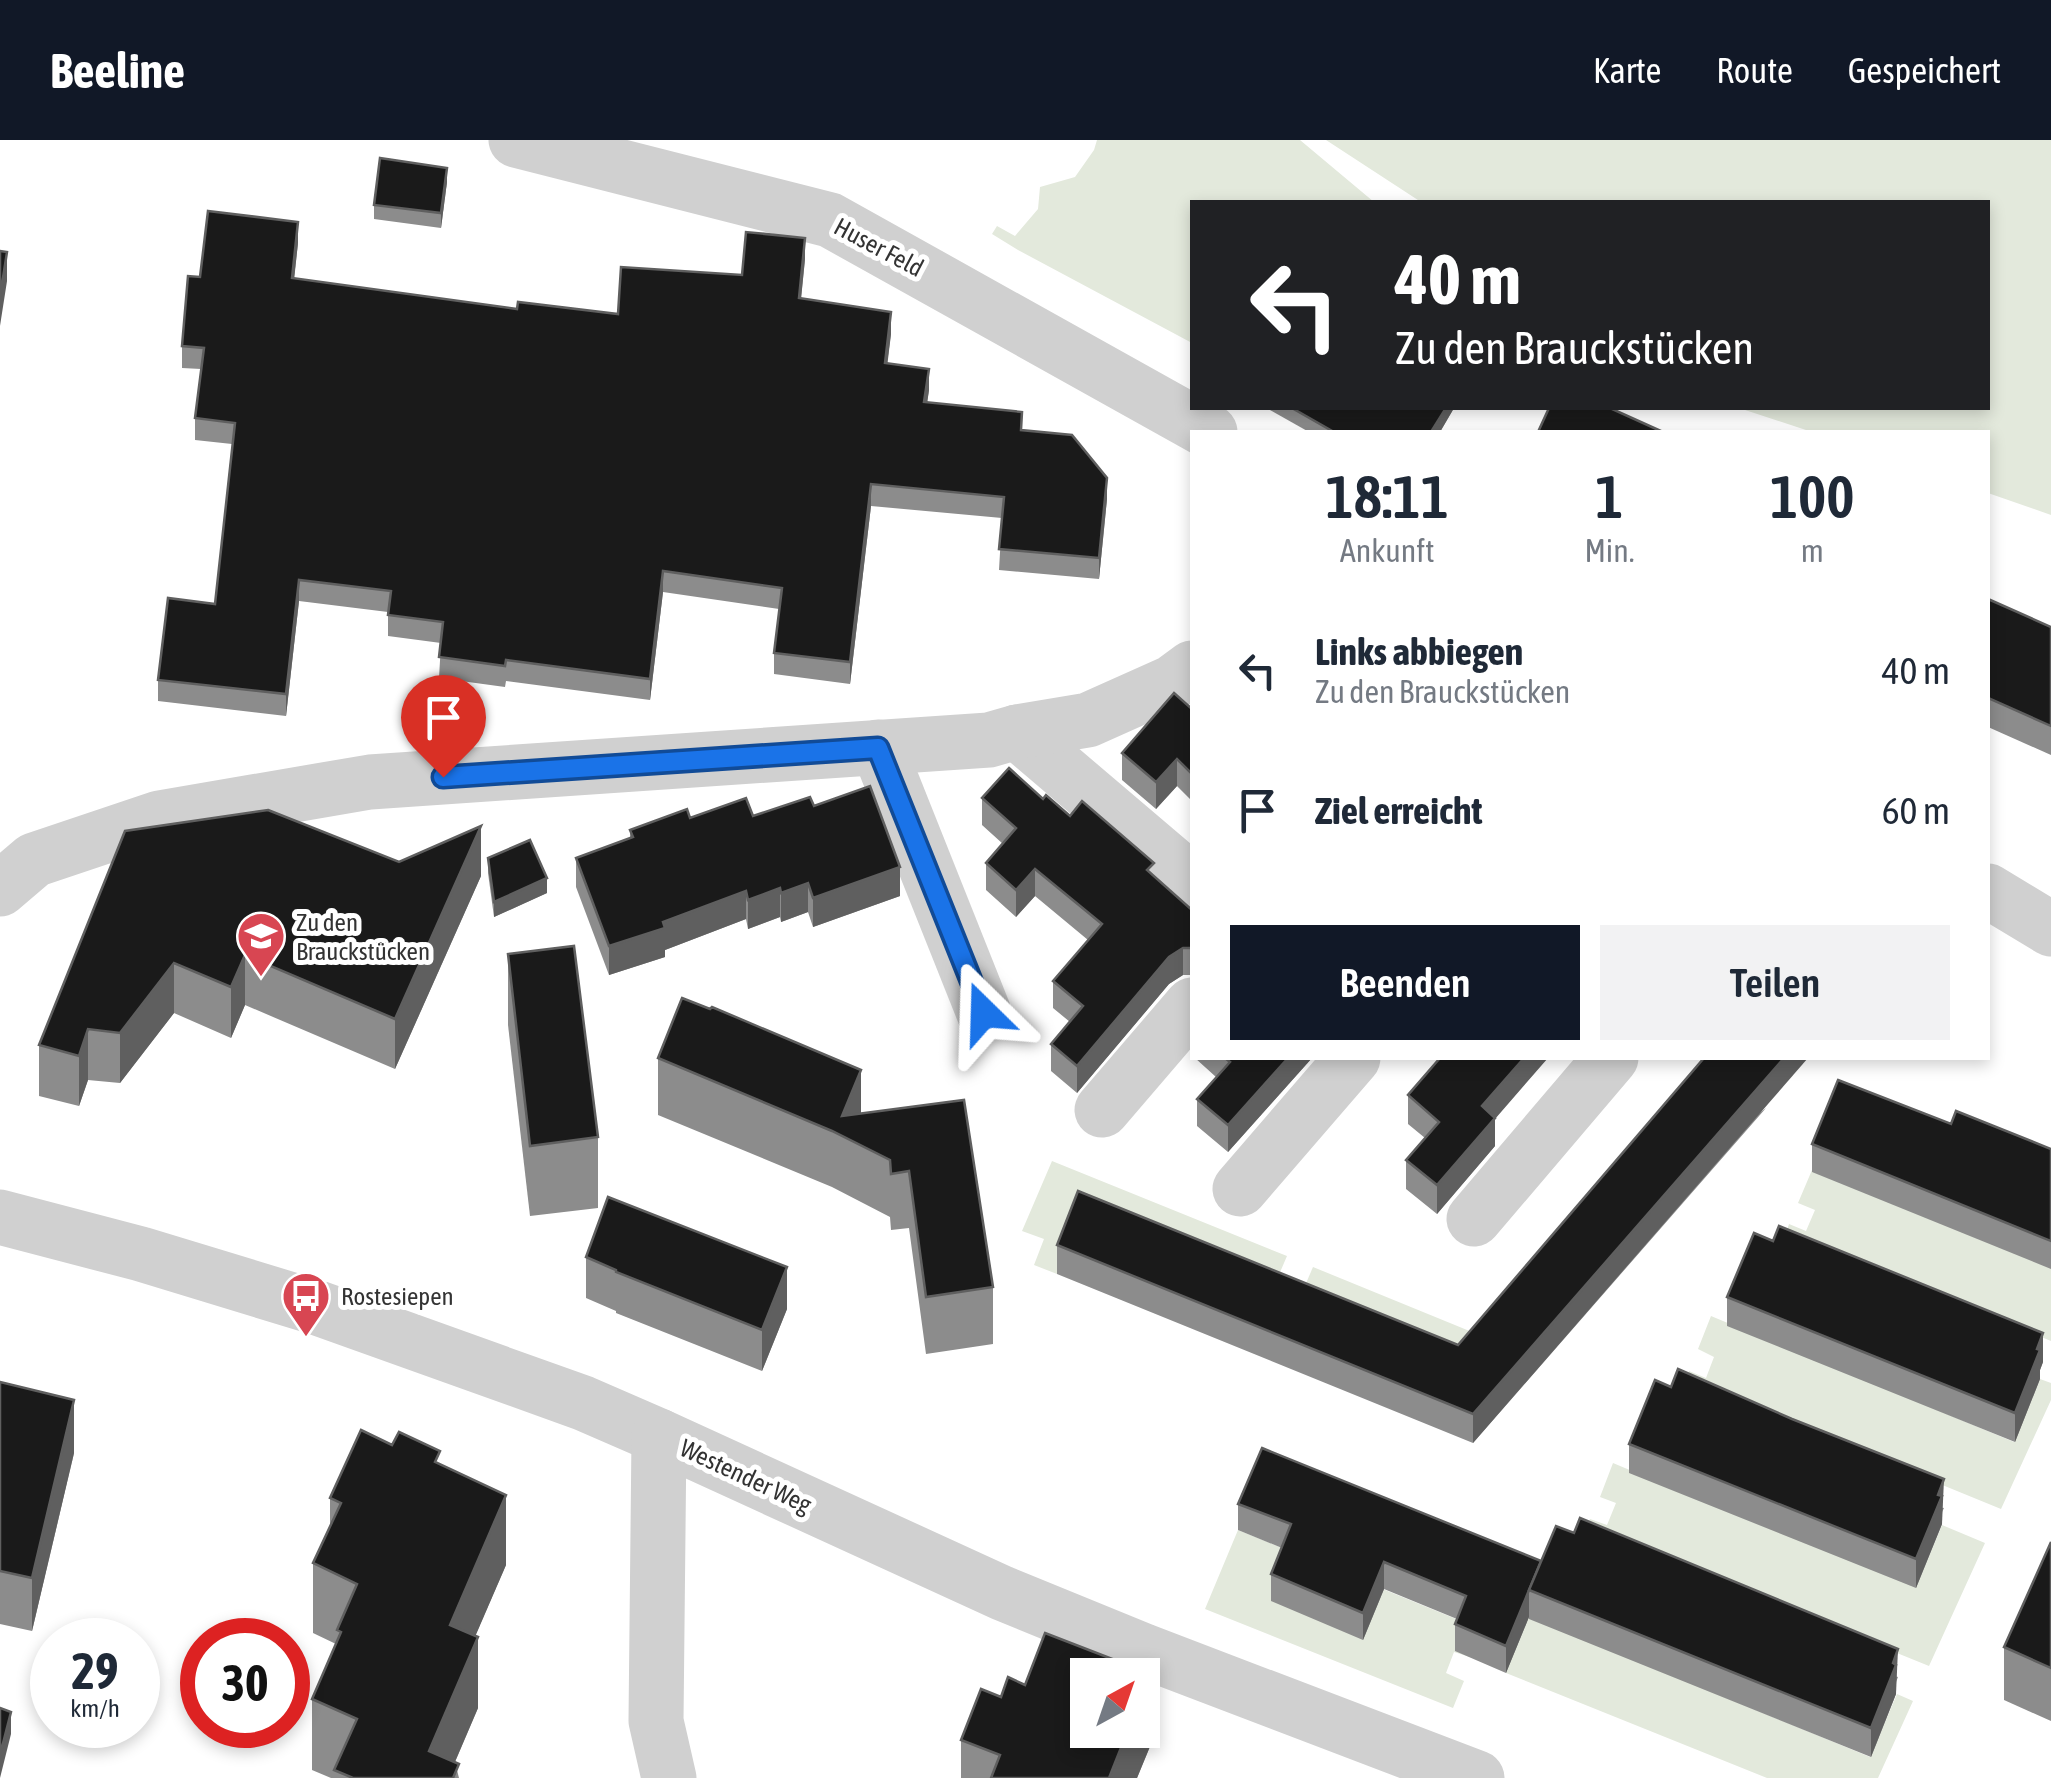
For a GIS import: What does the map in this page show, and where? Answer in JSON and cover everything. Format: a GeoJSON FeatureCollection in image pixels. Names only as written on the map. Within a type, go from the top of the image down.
{"type":"FeatureCollection","features":[{"type":"Feature","properties":{"kind":"street","name":"Huser Feld"},"geometry":{"type":"LineString","coordinates":[[516,140],[830,220],[1206,430]]}},
{"type":"Feature","properties":{"kind":"street"},"geometry":{"type":"LineString","coordinates":[[0,890],[34,860],[159,818],[370,782],[989,740],[1088,720],[1173,682],[1190,669]]}},
{"type":"Feature","properties":{"kind":"street"},"geometry":{"type":"LineString","coordinates":[[1018,732],[1190,879]]}},
{"type":"Feature","properties":{"kind":"street"},"geometry":{"type":"LineString","coordinates":[[878,748],[984,1013]]}},
{"type":"Feature","properties":{"kind":"street"},"geometry":{"type":"LineString","coordinates":[[1990,892],[2051,929]]}},
{"type":"Feature","properties":{"kind":"street"},"geometry":{"type":"LineString","coordinates":[[1102,1110],[1190,1006]]}},
{"type":"Feature","properties":{"kind":"street"},"geometry":{"type":"LineString","coordinates":[[1240,1189],[1351,1060]]}},
{"type":"Feature","properties":{"kind":"street"},"geometry":{"type":"LineString","coordinates":[[1474,1218],[1609,1060]]}},
{"type":"Feature","properties":{"kind":"street","name":"Westender Weg"},"geometry":{"type":"LineString","coordinates":[[0,1218],[141,1254],[318,1308],[583,1403],[1002,1593],[1476,1778]]}},
{"type":"Feature","properties":{"kind":"street"},"geometry":{"type":"LineString","coordinates":[[660,1436],[656,1721],[669,1778]]}},
{"type":"Feature","properties":{"kind":"shaded area"},"geometry":{"type":"Polygon","coordinates":[[[1097,140],[1300,140],[1372,200],[1190,200],[1190,342],[992,234],[997,226],[1015,236],[1038,209],[1040,187],[1075,177],[1097,140]]]}},
{"type":"Feature","properties":{"kind":"shaded area"},"geometry":{"type":"Polygon","coordinates":[[[1326,140],[2051,140],[2051,515],[1990,494],[1990,430],[1806,430],[1745,410],[1990,410],[1990,200],[1418,200],[1326,140]]]}},
{"type":"Feature","properties":{"kind":"shaded area"},"geometry":{"type":"Polygon","coordinates":[[[1052,1161],[1287,1256],[1269,1298],[1078,1221],[1057,1274],[1034,1265],[1044,1239],[1022,1231],[1052,1161]]]}},
{"type":"Feature","properties":{"kind":"shaded area"},"geometry":{"type":"Polygon","coordinates":[[[1812,1170],[2051,1268],[2051,1341],[1786,1233],[1789,1224],[1806,1231],[1815,1210],[1798,1203],[1812,1170]]]}},
{"type":"Feature","properties":{"kind":"shaded area"},"geometry":{"type":"Polygon","coordinates":[[[1313,1267],[1472,1332],[1453,1373],[1295,1309],[1313,1267]]]}},
{"type":"Feature","properties":{"kind":"shaded area"},"geometry":{"type":"Polygon","coordinates":[[[1711,1316],[2014,1442],[2040,1379],[2051,1383],[2051,1400],[2001,1509],[1686,1380],[1689,1371],[1706,1378],[1714,1357],[1698,1349],[1711,1316]]]}},
{"type":"Feature","properties":{"kind":"shaded area"},"geometry":{"type":"Polygon","coordinates":[[[1613,1463],[1916,1587],[1942,1525],[1985,1543],[1929,1666],[1587,1527],[1590,1519],[1607,1525],[1616,1503],[1600,1497],[1613,1463]]]}},
{"type":"Feature","properties":{"kind":"shaded area"},"geometry":{"type":"Polygon","coordinates":[[[1238,1530],[1466,1623],[1473,1658],[1454,1652],[1446,1673],[1464,1681],[1453,1708],[1205,1609],[1238,1530]]]}},
{"type":"Feature","properties":{"kind":"shaded area"},"geometry":{"type":"Polygon","coordinates":[[[1513,1610],[1870,1757],[1897,1694],[1913,1701],[1878,1778],[1767,1778],[1506,1673],[1513,1610]]]}},
{"type":"Feature","properties":{"kind":"building"},"geometry":{"type":"Polygon","coordinates":[[[380,158],[447,168],[441,213],[374,205],[380,158]]]}},
{"type":"Feature","properties":{"kind":"building"},"geometry":{"type":"Polygon","coordinates":[[[208,211],[298,222],[292,278],[517,309],[518,302],[618,314],[621,267],[742,275],[746,232],[805,238],[799,298],[891,312],[885,363],[929,369],[924,402],[1022,412],[1021,430],[1072,435],[1107,478],[1099,558],[999,549],[1004,497],[871,484],[850,662],[774,653],[782,588],[663,571],[650,679],[506,660],[505,666],[439,657],[443,622],[388,615],[391,591],[299,580],[286,694],[158,680],[168,598],[215,604],[235,423],[195,418],[204,348],[182,346],[188,276],[200,277],[208,211]]]}},
{"type":"Feature","properties":{"kind":"building"},"geometry":{"type":"Polygon","coordinates":[[[0,251],[7,252],[0,297],[0,251]]]}},
{"type":"Feature","properties":{"kind":"building"},"geometry":{"type":"Polygon","coordinates":[[[1296,410],[1445,410],[1432,430],[1330,430],[1296,410]]]}},
{"type":"Feature","properties":{"kind":"building"},"geometry":{"type":"Polygon","coordinates":[[[1548,410],[1614,410],[1659,430],[1539,430],[1548,410]]]}},
{"type":"Feature","properties":{"kind":"building"},"geometry":{"type":"Polygon","coordinates":[[[1990,600],[2051,627],[2051,726],[1990,699],[1990,600]]]}},
{"type":"Feature","properties":{"kind":"building"},"geometry":{"type":"Polygon","coordinates":[[[1174,693],[1190,707],[1190,772],[1177,759],[1156,782],[1122,753],[1174,693]]]}},
{"type":"Feature","properties":{"kind":"building"},"geometry":{"type":"Polygon","coordinates":[[[1009,768],[1043,799],[1046,795],[1070,816],[1082,801],[1154,863],[1147,870],[1190,908],[1190,948],[1169,957],[1077,1066],[1051,1044],[1083,1006],[1053,981],[1102,924],[1035,869],[1016,890],[986,863],[1016,828],[982,798],[1009,768]]]}},
{"type":"Feature","properties":{"kind":"building"},"geometry":{"type":"Polygon","coordinates":[[[870,786],[900,867],[813,898],[808,883],[748,900],[746,891],[663,922],[665,928],[609,946],[576,858],[633,837],[630,830],[687,809],[690,818],[746,798],[753,816],[810,797],[814,806],[870,786]]]}},
{"type":"Feature","properties":{"kind":"building"},"geometry":{"type":"Polygon","coordinates":[[[268,810],[399,862],[481,826],[395,1019],[245,955],[231,987],[174,963],[120,1033],[88,1029],[79,1056],[39,1045],[125,831],[268,810]]]}},
{"type":"Feature","properties":{"kind":"building"},"geometry":{"type":"Polygon","coordinates":[[[530,840],[547,878],[494,902],[488,858],[530,840]]]}},
{"type":"Feature","properties":{"kind":"building"},"geometry":{"type":"Polygon","coordinates":[[[574,946],[598,1137],[530,1146],[508,954],[574,946]]]}},
{"type":"Feature","properties":{"kind":"building"},"geometry":{"type":"Polygon","coordinates":[[[682,998],[861,1070],[842,1116],[964,1100],[993,1287],[926,1297],[909,1171],[891,1174],[890,1160],[832,1131],[658,1058],[682,998]]]}},
{"type":"Feature","properties":{"kind":"building"},"geometry":{"type":"Polygon","coordinates":[[[1228,1060],[1286,1060],[1228,1125],[1197,1099],[1230,1062],[1228,1060]]]}},
{"type":"Feature","properties":{"kind":"building"},"geometry":{"type":"Polygon","coordinates":[[[1438,1060],[1522,1060],[1482,1106],[1495,1118],[1437,1185],[1406,1160],[1439,1122],[1408,1095],[1438,1060]]]}},
{"type":"Feature","properties":{"kind":"building"},"geometry":{"type":"Polygon","coordinates":[[[1702,1060],[1782,1060],[1473,1414],[1057,1245],[1078,1191],[1458,1345],[1702,1060]]]}},
{"type":"Feature","properties":{"kind":"building"},"geometry":{"type":"Polygon","coordinates":[[[1838,1080],[1951,1124],[1956,1111],[2051,1149],[2051,1241],[1812,1144],[1838,1080]]]}},
{"type":"Feature","properties":{"kind":"building"},"geometry":{"type":"Polygon","coordinates":[[[608,1197],[787,1267],[762,1330],[586,1257],[608,1197]]]}},
{"type":"Feature","properties":{"kind":"building"},"geometry":{"type":"Polygon","coordinates":[[[1779,1226],[2043,1333],[2015,1413],[1727,1297],[1754,1233],[1773,1241],[1779,1226]]]}},
{"type":"Feature","properties":{"kind":"building"},"geometry":{"type":"Polygon","coordinates":[[[1678,1369],[1944,1479],[1938,1495],[1942,1496],[1916,1559],[1629,1444],[1655,1380],[1671,1387],[1678,1369]]]}},
{"type":"Feature","properties":{"kind":"building"},"geometry":{"type":"Polygon","coordinates":[[[0,1382],[74,1400],[32,1578],[0,1571],[0,1382]]]}},
{"type":"Feature","properties":{"kind":"building"},"geometry":{"type":"Polygon","coordinates":[[[361,1430],[392,1445],[399,1432],[440,1451],[435,1462],[506,1495],[450,1625],[478,1637],[429,1751],[459,1764],[453,1778],[353,1778],[334,1770],[357,1719],[312,1699],[357,1584],[313,1563],[341,1503],[330,1498],[361,1430]]]}},
{"type":"Feature","properties":{"kind":"building"},"geometry":{"type":"Polygon","coordinates":[[[1262,1448],[1541,1561],[1506,1646],[1455,1624],[1466,1596],[1384,1562],[1363,1613],[1271,1574],[1291,1524],[1238,1504],[1262,1448]]]}},
{"type":"Feature","properties":{"kind":"building"},"geometry":{"type":"Polygon","coordinates":[[[1580,1518],[1898,1649],[1893,1663],[1896,1665],[1871,1728],[1529,1590],[1556,1526],[1574,1533],[1580,1518]]]}},
{"type":"Feature","properties":{"kind":"building"},"geometry":{"type":"Polygon","coordinates":[[[2051,1542],[2051,1668],[2004,1647],[2051,1542]]]}},
{"type":"Feature","properties":{"kind":"building"},"geometry":{"type":"Polygon","coordinates":[[[1045,1633],[1110,1658],[1070,1658],[1070,1748],[1121,1748],[1109,1778],[991,1778],[1000,1755],[961,1740],[981,1689],[1001,1697],[1008,1677],[1025,1685],[1045,1633]]]}},
{"type":"Feature","properties":{"kind":"building"},"geometry":{"type":"Polygon","coordinates":[[[0,1708],[11,1712],[0,1755],[0,1708]]]}},
{"type":"Feature","properties":{"kind":"place","name":"Zu den Brauckstücken"},"geometry":{"type":"Point","coordinates":[261,978]}},
{"type":"Feature","properties":{"kind":"place","name":"Rostesiepen"},"geometry":{"type":"Point","coordinates":[306,1338]}},
{"type":"Feature","properties":{"kind":"route"},"geometry":{"type":"LineString","coordinates":[[443,777],[878,748],[984,1013]]}}]}
